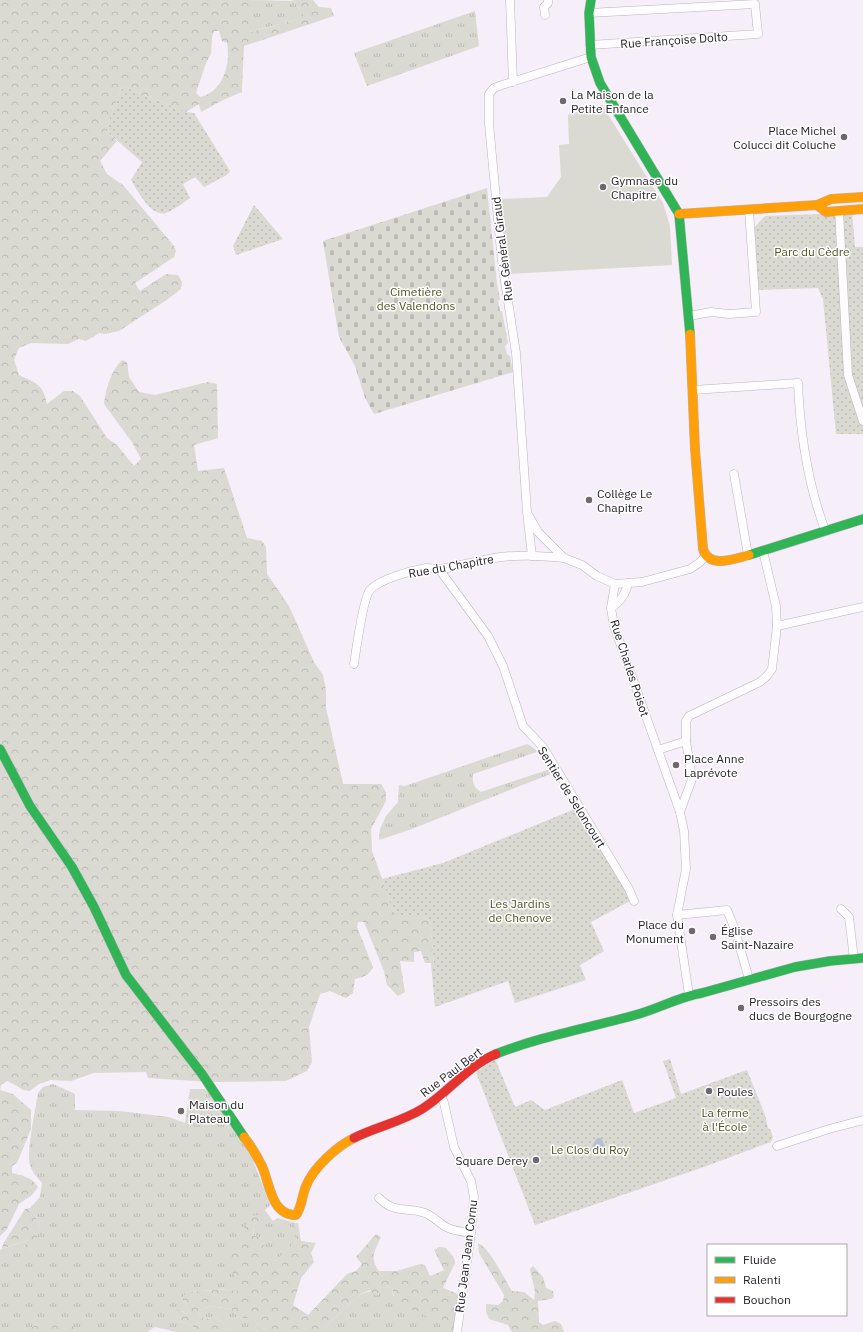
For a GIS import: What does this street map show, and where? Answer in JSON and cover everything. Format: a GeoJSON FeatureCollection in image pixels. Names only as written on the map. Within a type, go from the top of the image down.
{"type":"FeatureCollection","features":[{"type":"Feature","properties":{"kind":"street"},"geometry":{"type":"LineString","coordinates":[[510,0],[513,82]]}},
{"type":"Feature","properties":{"kind":"street"},"geometry":{"type":"LineString","coordinates":[[545,15],[544,7],[548,3],[548,0]]}},
{"type":"Feature","properties":{"kind":"street"},"geometry":{"type":"LineString","coordinates":[[592,0],[588,13],[591,57],[600,84],[679,214],[690,316],[695,449],[702,549],[706,556],[713,561],[719,562],[763,551],[863,519]]}},
{"type":"Feature","properties":{"kind":"street","name":"Rue Françoise Dolto"},"geometry":{"type":"LineString","coordinates":[[588,13],[755,4],[758,34],[590,45]]}},
{"type":"Feature","properties":{"kind":"street","name":"Rue Général Giraud"},"geometry":{"type":"LineString","coordinates":[[532,556],[527,512],[516,353],[502,262],[488,107],[489,94],[494,88],[591,57]]}},
{"type":"Feature","properties":{"kind":"street"},"geometry":{"type":"LineString","coordinates":[[679,214],[817,205],[831,199],[863,197]]}},
{"type":"Feature","properties":{"kind":"street"},"geometry":{"type":"LineString","coordinates":[[817,205],[826,212],[863,210]]}},
{"type":"Feature","properties":{"kind":"street"},"geometry":{"type":"LineString","coordinates":[[690,316],[711,312],[729,314],[756,312],[749,210]]}},
{"type":"Feature","properties":{"kind":"street"},"geometry":{"type":"LineString","coordinates":[[839,211],[848,375],[863,421]]}},
{"type":"Feature","properties":{"kind":"street"},"geometry":{"type":"LineString","coordinates":[[693,390],[798,383],[799,406],[807,464],[818,510],[826,530]]}},
{"type":"Feature","properties":{"kind":"street"},"geometry":{"type":"LineString","coordinates":[[734,474],[748,555]]}},
{"type":"Feature","properties":{"kind":"street","name":"Rue Général Giraud"},"geometry":{"type":"LineString","coordinates":[[527,512],[538,532],[564,558],[582,565],[597,576],[615,584]]}},
{"type":"Feature","properties":{"kind":"street"},"geometry":{"type":"LineString","coordinates":[[680,812],[692,779],[686,741],[686,721],[689,716],[760,682],[772,669],[777,626],[776,606],[763,551]]}},
{"type":"Feature","properties":{"kind":"street","name":"Rue du Chapitre"},"geometry":{"type":"LineString","coordinates":[[354,664],[365,602],[368,591],[375,585],[389,578],[427,568],[439,569],[496,557],[532,556],[564,558]]}},
{"type":"Feature","properties":{"kind":"street"},"geometry":{"type":"LineString","coordinates":[[615,584],[642,582],[690,569],[706,556]]}},
{"type":"Feature","properties":{"kind":"street","name":"Sentier de Seloncourt"},"geometry":{"type":"LineString","coordinates":[[439,569],[488,636],[503,666],[523,726],[543,747],[629,889],[634,901]]}},
{"type":"Feature","properties":{"kind":"street"},"geometry":{"type":"LineString","coordinates":[[611,608],[618,603],[627,590],[628,583]]}},
{"type":"Feature","properties":{"kind":"street","name":"Rue Charles Poisot"},"geometry":{"type":"LineString","coordinates":[[615,584],[611,608],[614,626],[658,750]]}},
{"type":"Feature","properties":{"kind":"street"},"geometry":{"type":"LineString","coordinates":[[777,626],[863,607]]}},
{"type":"Feature","properties":{"kind":"street"},"geometry":{"type":"LineString","coordinates":[[686,741],[658,750],[680,812],[684,831],[686,868],[677,915],[689,995]]}},
{"type":"Feature","properties":{"kind":"street","name":"Rue Paul Bert"},"geometry":{"type":"LineString","coordinates":[[0,749],[30,806],[75,873],[94,907],[126,975],[210,1085],[255,1154],[262,1167],[274,1202],[283,1212],[290,1215],[296,1215],[299,1211],[305,1187],[310,1177],[325,1160],[345,1142],[410,1115],[441,1095],[467,1072],[492,1056],[514,1047],[589,1026],[636,1015],[689,995],[702,993],[795,967],[858,958]]}},
{"type":"Feature","properties":{"kind":"street"},"geometry":{"type":"LineString","coordinates":[[841,909],[850,917],[858,958]]}},
{"type":"Feature","properties":{"kind":"street"},"geometry":{"type":"LineString","coordinates":[[677,915],[727,910],[734,927],[749,979]]}},
{"type":"Feature","properties":{"kind":"street","name":"Rue Jean Jean Cornu"},"geometry":{"type":"LineString","coordinates":[[441,1095],[454,1147],[473,1187],[474,1205],[471,1233],[457,1329]]}},
{"type":"Feature","properties":{"kind":"street"},"geometry":{"type":"LineString","coordinates":[[777,1146],[829,1129],[863,1120]]}},
{"type":"Feature","properties":{"kind":"street"},"geometry":{"type":"LineString","coordinates":[[379,1198],[385,1204],[396,1210],[422,1212],[432,1216],[448,1228],[471,1233]]}},
{"type":"Feature","properties":{"kind":"green space"},"geometry":{"type":"Polygon","coordinates":[[[0,0],[249,0],[250,32],[302,18],[303,15],[295,1],[290,0],[313,0],[319,7],[331,8],[334,16],[244,46],[242,92],[201,112],[199,104],[186,112],[123,86],[105,130],[117,141],[100,161],[107,174],[123,185],[174,246],[176,251],[174,257],[135,283],[140,291],[166,274],[178,275],[182,282],[181,289],[119,331],[105,334],[99,333],[86,341],[79,339],[68,344],[31,343],[19,348],[14,360],[19,375],[30,380],[41,388],[47,404],[64,391],[73,391],[80,396],[107,438],[117,445],[134,466],[141,459],[132,442],[104,404],[110,380],[118,364],[122,360],[127,362],[129,377],[139,392],[155,395],[208,382],[217,384],[218,438],[194,445],[198,471],[224,468],[247,538],[262,541],[266,547],[267,574],[289,606],[314,662],[323,675],[326,690],[326,708],[343,784],[381,784],[386,792],[386,801],[371,829],[372,851],[395,915],[423,916],[430,922],[434,963],[425,963],[421,951],[414,952],[414,962],[400,961],[405,992],[398,996],[387,985],[384,971],[364,922],[358,922],[357,927],[373,967],[366,975],[355,979],[353,993],[346,998],[330,991],[320,994],[309,1027],[312,1062],[307,1071],[286,1081],[212,1082],[148,1078],[146,1072],[94,1073],[71,1081],[51,1080],[39,1084],[30,1091],[23,1090],[7,1081],[1,1085],[0,1090],[0,0]],[[214,31],[212,37],[211,54],[206,63],[196,93],[200,97],[208,94],[214,89],[224,76],[228,60],[228,51],[227,43],[222,41],[219,31],[214,31]]]}},
{"type":"Feature","properties":{"kind":"green space"},"geometry":{"type":"Polygon","coordinates":[[[249,0],[295,1],[304,15],[302,18],[249,32],[249,0]]]}},
{"type":"Feature","properties":{"kind":"green space"},"geometry":{"type":"Polygon","coordinates":[[[475,11],[479,46],[367,86],[354,53],[475,11]]]}},
{"type":"Feature","properties":{"kind":"green space"},"geometry":{"type":"Polygon","coordinates":[[[123,86],[186,112],[194,113],[230,171],[227,175],[204,187],[195,177],[183,184],[190,198],[166,213],[155,211],[150,207],[131,180],[142,162],[105,130],[123,86]]]}},
{"type":"Feature","properties":{"kind":"green space","name":"Gymnase du Chapitre"},"geometry":{"type":"Polygon","coordinates":[[[602,105],[663,203],[670,226],[672,265],[506,274],[501,199],[547,197],[561,177],[559,145],[569,144],[568,115],[602,105]]]}},
{"type":"Feature","properties":{"kind":"green space","name":"Cimetière des Valendons"},"geometry":{"type":"Polygon","coordinates":[[[487,188],[500,300],[498,300],[500,311],[502,311],[508,343],[505,346],[507,354],[510,356],[513,372],[374,414],[365,398],[355,366],[339,337],[323,241],[487,188]]]}},
{"type":"Feature","properties":{"kind":"green space"},"geometry":{"type":"Polygon","coordinates":[[[254,205],[283,239],[236,255],[233,246],[254,205]]]}},
{"type":"Feature","properties":{"kind":"green space","name":"Parc du Cèdre"},"geometry":{"type":"Polygon","coordinates":[[[852,213],[855,247],[863,247],[863,434],[836,434],[823,299],[818,288],[758,290],[753,229],[765,216],[852,213]]]}},
{"type":"Feature","properties":{"kind":"green space"},"geometry":{"type":"Polygon","coordinates":[[[527,744],[537,752],[473,774],[473,782],[477,788],[481,792],[550,769],[553,773],[412,829],[379,840],[380,829],[386,816],[398,802],[399,785],[405,786],[527,744]]]}},
{"type":"Feature","properties":{"kind":"green space","name":"Les Jardins de Chenove"},"geometry":{"type":"Polygon","coordinates":[[[575,809],[632,900],[591,922],[604,951],[580,965],[586,980],[515,1003],[508,981],[435,1007],[431,963],[434,963],[430,922],[423,916],[395,916],[382,879],[443,863],[575,809]]]}},
{"type":"Feature","properties":{"kind":"green space","name":"Le Clos du Roy"},"geometry":{"type":"Polygon","coordinates":[[[495,1059],[515,1107],[531,1100],[545,1110],[622,1080],[634,1113],[676,1098],[663,1061],[670,1059],[681,1094],[747,1070],[765,1115],[768,1128],[770,1129],[773,1137],[771,1142],[701,1168],[535,1225],[476,1072],[495,1059]]]}},
{"type":"Feature","properties":{"kind":"green space"},"geometry":{"type":"Polygon","coordinates":[[[53,1084],[75,1094],[75,1110],[119,1111],[169,1117],[185,1123],[190,1089],[208,1090],[249,1150],[270,1205],[265,1210],[273,1221],[278,1218],[295,1223],[295,1242],[276,1261],[262,1255],[262,1239],[254,1235],[253,1226],[263,1221],[251,1216],[239,1290],[234,1291],[228,1289],[187,1292],[182,1298],[189,1311],[187,1314],[182,1311],[174,1320],[190,1324],[195,1329],[193,1332],[176,1332],[155,1327],[147,1332],[0,1332],[0,1250],[24,1241],[31,1250],[40,1225],[30,1208],[40,1197],[42,1183],[31,1168],[29,1151],[38,1093],[43,1087],[53,1084]]]}},
{"type":"Feature","properties":{"kind":"green space"},"geometry":{"type":"Polygon","coordinates":[[[0,1090],[13,1094],[31,1110],[31,1129],[17,1163],[12,1166],[12,1173],[30,1179],[38,1187],[32,1195],[19,1204],[7,1229],[0,1236],[0,1090]]]}},
{"type":"Feature","properties":{"kind":"green space"},"geometry":{"type":"Polygon","coordinates":[[[30,1208],[40,1225],[36,1243],[31,1250],[24,1241],[2,1249],[3,1244],[25,1209],[30,1208]]]}},
{"type":"Feature","properties":{"kind":"green space"},"geometry":{"type":"Polygon","coordinates":[[[262,1214],[266,1217],[263,1221],[253,1227],[254,1235],[262,1239],[265,1246],[263,1255],[276,1261],[295,1242],[295,1223],[298,1223],[301,1241],[316,1243],[311,1253],[314,1262],[301,1278],[293,1305],[308,1315],[347,1274],[356,1271],[362,1264],[356,1257],[376,1234],[381,1237],[374,1254],[374,1262],[379,1271],[397,1271],[420,1264],[425,1265],[430,1276],[444,1270],[434,1250],[439,1247],[446,1248],[454,1258],[455,1263],[443,1288],[456,1293],[458,1296],[453,1332],[442,1332],[442,1325],[437,1318],[430,1318],[395,1302],[392,1288],[385,1287],[376,1296],[370,1290],[361,1294],[319,1332],[257,1332],[256,1331],[259,1325],[253,1318],[241,1318],[230,1309],[211,1306],[198,1311],[200,1317],[218,1320],[231,1332],[193,1332],[195,1329],[190,1324],[174,1320],[173,1315],[178,1310],[187,1314],[189,1311],[182,1298],[187,1292],[229,1289],[234,1291],[239,1290],[228,1258],[251,1216],[262,1214]]]}},
{"type":"Feature","properties":{"kind":"green space"},"geometry":{"type":"Polygon","coordinates":[[[478,1243],[483,1246],[492,1257],[512,1291],[524,1292],[534,1300],[535,1292],[530,1269],[533,1266],[543,1277],[546,1288],[553,1291],[554,1297],[551,1299],[538,1301],[539,1322],[543,1325],[555,1321],[561,1324],[564,1332],[512,1332],[508,1325],[489,1319],[486,1312],[486,1304],[498,1305],[503,1301],[504,1295],[479,1253],[478,1243]]]}},
{"type":"Feature","properties":{"kind":"green space"},"geometry":{"type":"Polygon","coordinates":[[[385,1287],[392,1288],[393,1296],[430,1318],[437,1318],[442,1325],[442,1332],[319,1332],[361,1294],[385,1287]]]}},
{"type":"Feature","properties":{"kind":"green space"},"geometry":{"type":"Polygon","coordinates":[[[211,1306],[230,1309],[241,1318],[253,1318],[259,1325],[256,1332],[231,1332],[218,1320],[200,1317],[198,1311],[211,1306]]]}},
{"type":"Feature","properties":{"kind":"green space"},"geometry":{"type":"Polygon","coordinates":[[[57,1320],[75,1327],[77,1332],[22,1332],[45,1321],[57,1320]]]}},
{"type":"Feature","properties":{"kind":"water"},"geometry":{"type":"Polygon","coordinates":[[[597,1138],[601,1138],[605,1146],[599,1153],[594,1150],[592,1146],[597,1138]]]}},
{"type":"Feature","properties":{"kind":"traffic: fast"},"geometry":{"type":"LineString","coordinates":[[591,0],[589,13],[591,57],[600,83],[679,214],[690,334]]}},
{"type":"Feature","properties":{"kind":"traffic: fast"},"geometry":{"type":"LineString","coordinates":[[749,555],[863,519]]}},
{"type":"Feature","properties":{"kind":"traffic: fast"},"geometry":{"type":"LineString","coordinates":[[0,749],[30,806],[72,867],[94,907],[126,975],[202,1074],[244,1137]]}},
{"type":"Feature","properties":{"kind":"traffic: fast"},"geometry":{"type":"LineString","coordinates":[[496,1054],[530,1042],[635,1015],[685,997],[795,967],[830,961],[863,958]]}},
{"type":"Feature","properties":{"kind":"traffic: slow"},"geometry":{"type":"LineString","coordinates":[[679,214],[817,205],[831,199],[863,197]]}},
{"type":"Feature","properties":{"kind":"traffic: slow"},"geometry":{"type":"LineString","coordinates":[[817,205],[826,212],[863,209]]}},
{"type":"Feature","properties":{"kind":"traffic: slow"},"geometry":{"type":"LineString","coordinates":[[690,334],[695,449],[703,549],[706,555],[716,561],[729,560],[749,555]]}},
{"type":"Feature","properties":{"kind":"traffic: slow"},"geometry":{"type":"LineString","coordinates":[[244,1137],[262,1166],[276,1204],[281,1210],[288,1214],[296,1215],[300,1208],[306,1186],[314,1172],[326,1158],[340,1146],[354,1138]]}},
{"type":"Feature","properties":{"kind":"traffic: jam"},"geometry":{"type":"LineString","coordinates":[[354,1138],[414,1114],[431,1103],[476,1065],[496,1054]]}},
{"type":"Feature","properties":{"kind":"place","name":"La Maison de la Petite Enfance"},"geometry":{"type":"Point","coordinates":[563,101]}},
{"type":"Feature","properties":{"kind":"place","name":"Place Michel Colucci dit Coluche"},"geometry":{"type":"Point","coordinates":[844,137]}},
{"type":"Feature","properties":{"kind":"place","name":"Gymnase du Chapitre"},"geometry":{"type":"Point","coordinates":[603,187]}},
{"type":"Feature","properties":{"kind":"place","name":"Collège Le Chapitre"},"geometry":{"type":"Point","coordinates":[589,500]}},
{"type":"Feature","properties":{"kind":"place","name":"Place Anne Laprévote"},"geometry":{"type":"Point","coordinates":[676,765]}},
{"type":"Feature","properties":{"kind":"place","name":"Place du Monument"},"geometry":{"type":"Point","coordinates":[692,931]}},
{"type":"Feature","properties":{"kind":"place","name":"Église Saint-Nazaire"},"geometry":{"type":"Point","coordinates":[713,937]}},
{"type":"Feature","properties":{"kind":"place","name":"Pressoirs des ducs de Bourgogne"},"geometry":{"type":"Point","coordinates":[741,1008]}},
{"type":"Feature","properties":{"kind":"place","name":"Poules"},"geometry":{"type":"Point","coordinates":[709,1091]}},
{"type":"Feature","properties":{"kind":"place","name":"Maison du Plateau"},"geometry":{"type":"Point","coordinates":[181,1111]}},
{"type":"Feature","properties":{"kind":"place","name":"Square Derey"},"geometry":{"type":"Point","coordinates":[536,1160]}},
{"type":"Feature","properties":{"kind":"park label","name":"La ferme à l'École"},"geometry":{"type":"Point","coordinates":[725,1119]}}]}
